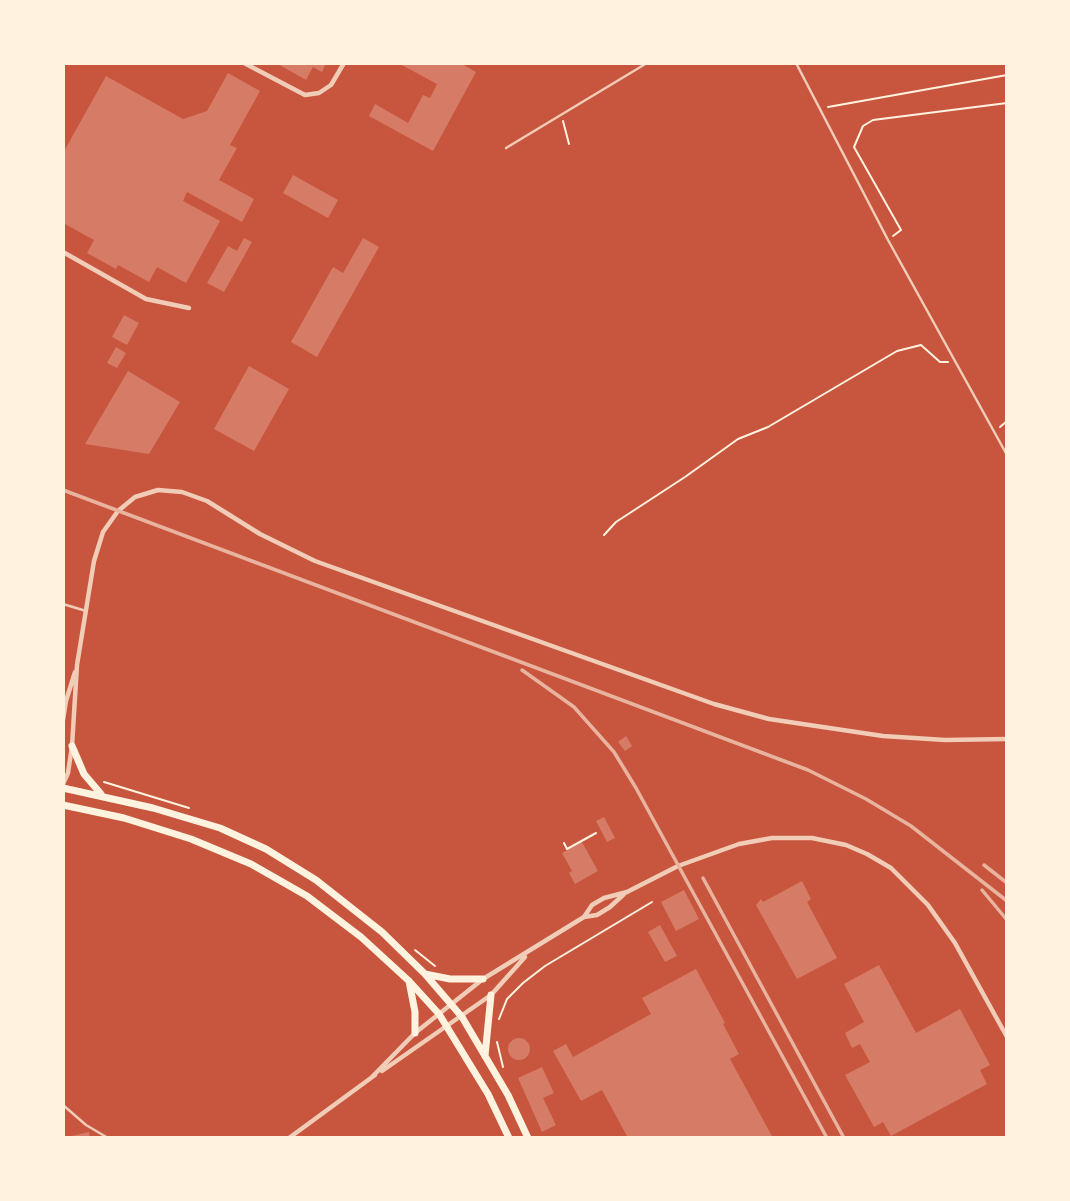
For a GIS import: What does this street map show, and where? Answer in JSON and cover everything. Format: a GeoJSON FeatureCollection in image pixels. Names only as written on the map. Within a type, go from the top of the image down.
{"type":"FeatureCollection","features":[{"type":"Feature","properties":{"kind":"main road"},"geometry":{"type":"LineString","coordinates":[[72,746],[83,774],[101,795]]}},
{"type":"Feature","properties":{"kind":"main road"},"geometry":{"type":"LineString","coordinates":[[63,786],[220,828],[265,849],[316,880],[371,923],[452,1003],[463,1017],[520,1118],[528,1138]]}},
{"type":"Feature","properties":{"kind":"main road"},"geometry":{"type":"LineString","coordinates":[[63,805],[124,818],[191,839],[251,864],[307,896],[361,937],[409,981],[439,1014],[488,1094],[509,1138]]}},
{"type":"Feature","properties":{"kind":"main road"},"geometry":{"type":"LineString","coordinates":[[425,974],[450,979],[483,979]]}},
{"type":"Feature","properties":{"kind":"main road"},"geometry":{"type":"LineString","coordinates":[[409,981],[415,1012],[415,1033]]}},
{"type":"Feature","properties":{"kind":"main road"},"geometry":{"type":"LineString","coordinates":[[485,1056],[491,995]]}},
{"type":"Feature","properties":{"kind":"street"},"geometry":{"type":"LineString","coordinates":[[244,63],[305,95],[319,93],[331,85],[344,63]]}},
{"type":"Feature","properties":{"kind":"street"},"geometry":{"type":"LineString","coordinates":[[63,252],[146,299],[189,308]]}},
{"type":"Feature","properties":{"kind":"street"},"geometry":{"type":"LineString","coordinates":[[63,786],[72,746],[77,665],[94,561],[103,532],[118,511],[135,497],[158,490],[182,492],[207,501],[260,534],[315,561],[713,704],[769,719],[871,735],[945,740],[1007,739]]}},
{"type":"Feature","properties":{"kind":"street"},"geometry":{"type":"LineString","coordinates":[[63,720],[77,665]]}},
{"type":"Feature","properties":{"kind":"street"},"geometry":{"type":"LineString","coordinates":[[372,1077],[415,1033],[483,979],[584,917],[604,898],[627,892],[678,866],[739,844],[772,838],[812,838],[846,845],[891,868],[929,905],[955,943],[1007,1037]]}},
{"type":"Feature","properties":{"kind":"street"},"geometry":{"type":"LineString","coordinates":[[584,917],[597,915],[627,892]]}},
{"type":"Feature","properties":{"kind":"street"},"geometry":{"type":"LineString","coordinates":[[289,1138],[372,1077],[463,1017],[491,995],[527,953]]}},
{"type":"Feature","properties":{"kind":"lane"},"geometry":{"type":"LineString","coordinates":[[506,148],[647,63]]}},
{"type":"Feature","properties":{"kind":"lane"},"geometry":{"type":"LineString","coordinates":[[796,63],[888,240],[1007,455]]}},
{"type":"Feature","properties":{"kind":"lane"},"geometry":{"type":"LineString","coordinates":[[63,604],[86,611]]}},
{"type":"Feature","properties":{"kind":"lane"},"geometry":{"type":"LineString","coordinates":[[63,1105],[86,1125],[108,1138]]}},
{"type":"Feature","properties":{"kind":"path"},"geometry":{"type":"LineString","coordinates":[[820,108],[1007,75]]}},
{"type":"Feature","properties":{"kind":"path"},"geometry":{"type":"LineString","coordinates":[[888,240],[901,230],[855,148],[863,126],[873,120],[1007,103]]}},
{"type":"Feature","properties":{"kind":"path"},"geometry":{"type":"LineString","coordinates":[[562,114],[569,144]]}},
{"type":"Feature","properties":{"kind":"path"},"geometry":{"type":"LineString","coordinates":[[604,535],[616,522],[738,439],[768,427],[897,351],[921,345],[940,362],[956,362]]}},
{"type":"Feature","properties":{"kind":"path"},"geometry":{"type":"LineString","coordinates":[[994,432],[1007,421]]}},
{"type":"Feature","properties":{"kind":"path"},"geometry":{"type":"LineString","coordinates":[[564,843],[567,849],[596,833]]}},
{"type":"Feature","properties":{"kind":"path"},"geometry":{"type":"LineString","coordinates":[[498,1024],[508,999],[523,982],[652,902]]}},
{"type":"Feature","properties":{"kind":"building"},"geometry":{"type":"Polygon","coordinates":[[[276,63],[326,63],[322,72],[313,67],[306,80],[276,63]]]}},
{"type":"Feature","properties":{"kind":"building"},"geometry":{"type":"Polygon","coordinates":[[[398,63],[460,63],[476,72],[433,151],[369,116],[375,104],[408,123],[423,95],[430,98],[437,84],[398,63]]]}},
{"type":"Feature","properties":{"kind":"building"},"geometry":{"type":"Polygon","coordinates":[[[228,73],[260,91],[230,145],[237,148],[219,180],[254,199],[242,222],[187,192],[183,201],[220,221],[186,283],[157,267],[149,282],[118,265],[116,269],[87,253],[94,240],[63,223],[63,153],[106,76],[183,119],[207,111],[228,73]]]}},
{"type":"Feature","properties":{"kind":"building"},"geometry":{"type":"Polygon","coordinates":[[[293,175],[338,200],[328,218],[283,193],[293,175]]]}},
{"type":"Feature","properties":{"kind":"building"},"geometry":{"type":"Polygon","coordinates":[[[244,238],[252,242],[224,292],[207,283],[228,246],[237,251],[244,238]]]}},
{"type":"Feature","properties":{"kind":"building"},"geometry":{"type":"Polygon","coordinates":[[[363,238],[379,247],[317,357],[291,342],[333,267],[343,273],[363,238]]]}},
{"type":"Feature","properties":{"kind":"building"},"geometry":{"type":"Polygon","coordinates":[[[124,315],[139,323],[127,345],[112,337],[124,315]]]}},
{"type":"Feature","properties":{"kind":"building"},"geometry":{"type":"Polygon","coordinates":[[[116,347],[126,353],[117,368],[107,363],[116,347]]]}},
{"type":"Feature","properties":{"kind":"building"},"geometry":{"type":"Polygon","coordinates":[[[249,366],[289,389],[254,451],[214,429],[249,366]]]}},
{"type":"Feature","properties":{"kind":"building"},"geometry":{"type":"Polygon","coordinates":[[[128,371],[180,402],[149,454],[85,444],[128,371]]]}},
{"type":"Feature","properties":{"kind":"building"},"geometry":{"type":"Polygon","coordinates":[[[626,736],[632,746],[625,751],[618,742],[626,736]]]}},
{"type":"Feature","properties":{"kind":"building"},"geometry":{"type":"Polygon","coordinates":[[[604,817],[615,838],[607,842],[596,821],[604,817]]]}},
{"type":"Feature","properties":{"kind":"building"},"geometry":{"type":"Polygon","coordinates":[[[582,842],[598,871],[575,884],[569,873],[572,871],[562,853],[582,842]]]}},
{"type":"Feature","properties":{"kind":"building"},"geometry":{"type":"Polygon","coordinates":[[[802,881],[811,899],[807,902],[837,958],[797,979],[756,905],[761,899],[763,902],[802,881]]]}},
{"type":"Feature","properties":{"kind":"building"},"geometry":{"type":"Polygon","coordinates":[[[684,890],[699,919],[676,931],[661,902],[684,890]]]}},
{"type":"Feature","properties":{"kind":"building"},"geometry":{"type":"Polygon","coordinates":[[[660,925],[677,956],[665,962],[648,932],[660,925]]]}},
{"type":"Feature","properties":{"kind":"building"},"geometry":{"type":"Polygon","coordinates":[[[879,965],[916,1033],[960,1009],[990,1065],[980,1070],[987,1084],[891,1136],[883,1122],[874,1127],[845,1075],[870,1062],[860,1044],[852,1048],[845,1033],[864,1022],[844,984],[879,965]]]}},
{"type":"Feature","properties":{"kind":"building"},"geometry":{"type":"Polygon","coordinates":[[[696,969],[739,1054],[730,1059],[773,1138],[628,1138],[602,1090],[581,1101],[553,1051],[566,1044],[573,1057],[651,1014],[642,998],[696,969]]]}},
{"type":"Feature","properties":{"kind":"building"},"geometry":{"type":"Polygon","coordinates":[[[519,1038],[529,1045],[530,1049],[523,1059],[519,1060],[509,1053],[508,1049],[515,1039],[519,1038]]]}},
{"type":"Feature","properties":{"kind":"building"},"geometry":{"type":"Polygon","coordinates":[[[542,1067],[554,1093],[543,1098],[556,1125],[542,1132],[518,1078],[542,1067]]]}},
{"type":"Feature","properties":{"kind":"building"},"geometry":{"type":"Polygon","coordinates":[[[89,1132],[90,1138],[67,1137],[89,1132]]]}},
{"type":"Feature","properties":{"kind":"railway"},"geometry":{"type":"LineString","coordinates":[[63,490],[808,770],[866,799],[911,826],[1007,901]]}},
{"type":"Feature","properties":{"kind":"railway"},"geometry":{"type":"LineString","coordinates":[[522,670],[574,707],[614,752],[827,1138]]}},
{"type":"Feature","properties":{"kind":"railway"},"geometry":{"type":"LineString","coordinates":[[984,865],[1007,883]]}},
{"type":"Feature","properties":{"kind":"railway"},"geometry":{"type":"LineString","coordinates":[[703,878],[844,1138]]}},
{"type":"Feature","properties":{"kind":"railway"},"geometry":{"type":"LineString","coordinates":[[982,890],[1007,920]]}}]}
